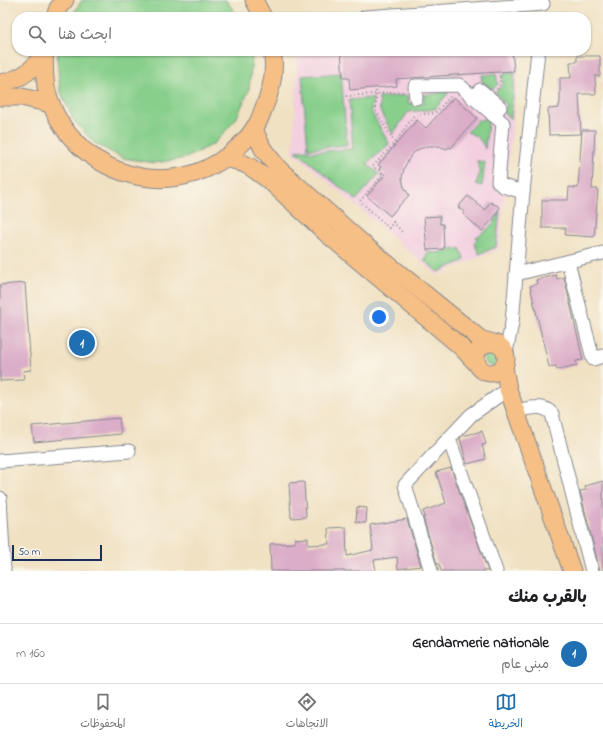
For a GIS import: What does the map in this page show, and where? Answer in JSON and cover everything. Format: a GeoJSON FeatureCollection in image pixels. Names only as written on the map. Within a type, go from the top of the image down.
{"type":"FeatureCollection","features":[{"type":"Feature","properties":{"kind":"main road"},"geometry":{"type":"LineString","coordinates":[[57,12],[58,8],[65,0]]}},
{"type":"Feature","properties":{"kind":"main road"},"geometry":{"type":"LineString","coordinates":[[254,0],[261,12]]}},
{"type":"Feature","properties":{"kind":"main road"},"geometry":{"type":"LineString","coordinates":[[0,82],[16,79],[27,73],[36,64],[41,56]]}},
{"type":"Feature","properties":{"kind":"main road"},"geometry":{"type":"LineString","coordinates":[[44,56],[46,87],[51,104],[59,121],[70,137],[98,162],[115,170],[134,176],[152,178],[171,178],[202,170],[224,158],[241,144],[255,127],[270,94],[273,56]]}},
{"type":"Feature","properties":{"kind":"main road"},"geometry":{"type":"LineString","coordinates":[[0,97],[22,97],[51,104]]}},
{"type":"Feature","properties":{"kind":"main road"},"geometry":{"type":"LineString","coordinates":[[255,127],[256,134],[263,149],[279,169],[368,248],[473,334],[480,339],[499,345],[500,364],[508,389],[572,571]]}},
{"type":"Feature","properties":{"kind":"main road"},"geometry":{"type":"LineString","coordinates":[[224,158],[249,166],[270,181],[327,234],[460,346],[482,370],[500,364]]}},
{"type":"Feature","properties":{"kind":"main road"},"geometry":{"type":"LineString","coordinates":[[476,363],[476,354],[478,349],[490,342]]}},
{"type":"Feature","properties":{"kind":"street"},"geometry":{"type":"LineString","coordinates":[[454,12],[543,7]]}},
{"type":"Feature","properties":{"kind":"street"},"geometry":{"type":"LineString","coordinates":[[500,364],[511,331],[523,192],[537,56]]}},
{"type":"Feature","properties":{"kind":"street"},"geometry":{"type":"LineString","coordinates":[[416,94],[415,86],[459,85],[503,123],[498,182],[503,186],[523,192]]}},
{"type":"Feature","properties":{"kind":"street"},"geometry":{"type":"LineString","coordinates":[[516,274],[603,253]]}},
{"type":"Feature","properties":{"kind":"street"},"geometry":{"type":"LineString","coordinates":[[568,262],[593,359],[603,356]]}},
{"type":"Feature","properties":{"kind":"street"},"geometry":{"type":"LineString","coordinates":[[431,571],[405,485],[471,415],[508,389]]}},
{"type":"Feature","properties":{"kind":"street"},"geometry":{"type":"LineString","coordinates":[[516,411],[543,408],[552,414],[592,571]]}},
{"type":"Feature","properties":{"kind":"street"},"geometry":{"type":"LineString","coordinates":[[449,438],[496,571]]}},
{"type":"Feature","properties":{"kind":"street"},"geometry":{"type":"LineString","coordinates":[[0,461],[129,451]]}},
{"type":"Feature","properties":{"kind":"street"},"geometry":{"type":"LineString","coordinates":[[0,498],[4,571]]}},
{"type":"Feature","properties":{"kind":"path"},"geometry":{"type":"LineString","coordinates":[[402,232],[393,222],[389,228],[360,201],[383,175],[373,166],[395,143],[414,115],[435,113],[460,86]]}},
{"type":"Feature","properties":{"kind":"path"},"geometry":{"type":"LineString","coordinates":[[346,96],[376,92],[416,94]]}},
{"type":"Feature","properties":{"kind":"path"},"geometry":{"type":"LineString","coordinates":[[376,92],[376,111],[395,143]]}},
{"type":"Feature","properties":{"kind":"shaded area"},"geometry":{"type":"Polygon","coordinates":[[[298,56],[520,56],[499,249],[437,275],[293,152],[298,56]]]}},
{"type":"Feature","properties":{"kind":"green space"},"geometry":{"type":"Polygon","coordinates":[[[82,0],[226,0],[234,12],[74,12],[82,0]]]}},
{"type":"Feature","properties":{"kind":"green space"},"geometry":{"type":"Polygon","coordinates":[[[58,56],[251,56],[252,58],[249,90],[236,119],[215,143],[186,158],[154,163],[123,158],[94,143],[73,119],[60,90],[58,56]]]}},
{"type":"Feature","properties":{"kind":"green space"},"geometry":{"type":"Polygon","coordinates":[[[341,73],[347,145],[308,149],[302,76],[341,73]]]}},
{"type":"Feature","properties":{"kind":"green space"},"geometry":{"type":"Polygon","coordinates":[[[515,73],[511,119],[503,112],[507,105],[495,93],[503,84],[502,74],[515,73]]]}},
{"type":"Feature","properties":{"kind":"green space"},"geometry":{"type":"Polygon","coordinates":[[[496,74],[498,84],[491,90],[481,80],[482,75],[496,74]]]}},
{"type":"Feature","properties":{"kind":"green space"},"geometry":{"type":"Polygon","coordinates":[[[449,92],[435,109],[408,112],[393,134],[380,111],[379,98],[408,95],[409,104],[424,103],[423,95],[449,92]]]}},
{"type":"Feature","properties":{"kind":"green space"},"geometry":{"type":"Polygon","coordinates":[[[373,98],[371,111],[389,144],[367,164],[379,174],[356,200],[296,151],[307,150],[310,152],[353,149],[349,100],[373,98]]]}},
{"type":"Feature","properties":{"kind":"green space"},"geometry":{"type":"Polygon","coordinates":[[[484,118],[488,121],[485,149],[478,138],[467,132],[479,119],[481,121],[484,118]]]}},
{"type":"Feature","properties":{"kind":"green space"},"geometry":{"type":"Polygon","coordinates":[[[477,161],[485,162],[482,186],[476,184],[480,172],[477,161]]]}},
{"type":"Feature","properties":{"kind":"green space"},"geometry":{"type":"Polygon","coordinates":[[[500,211],[496,247],[479,254],[474,242],[477,240],[476,237],[490,226],[500,211]]]}},
{"type":"Feature","properties":{"kind":"green space"},"geometry":{"type":"Polygon","coordinates":[[[455,248],[456,250],[460,248],[465,260],[438,272],[424,260],[426,260],[427,253],[442,252],[455,248]]]}},
{"type":"Feature","properties":{"kind":"green space"},"geometry":{"type":"Polygon","coordinates":[[[489,350],[495,350],[500,355],[498,364],[495,366],[489,366],[484,361],[484,355],[489,350]]]}},
{"type":"Feature","properties":{"kind":"building"},"geometry":{"type":"Polygon","coordinates":[[[341,56],[512,56],[514,71],[396,79],[397,86],[350,90],[349,78],[343,78],[341,56]]]}},
{"type":"Feature","properties":{"kind":"building"},"geometry":{"type":"Polygon","coordinates":[[[577,56],[600,56],[600,76],[595,76],[596,94],[579,94],[581,134],[549,135],[548,109],[559,108],[560,78],[571,78],[570,62],[577,62],[577,56]]]}},
{"type":"Feature","properties":{"kind":"building"},"geometry":{"type":"Polygon","coordinates":[[[454,97],[477,118],[451,148],[449,147],[447,149],[438,146],[428,146],[419,149],[411,155],[404,168],[402,178],[404,187],[409,195],[390,216],[367,196],[385,175],[379,169],[381,167],[378,165],[417,120],[426,128],[454,97]]]}},
{"type":"Feature","properties":{"kind":"building"},"geometry":{"type":"Polygon","coordinates":[[[582,130],[595,130],[592,189],[598,189],[594,237],[565,235],[566,228],[542,228],[542,200],[568,200],[569,187],[578,188],[582,130]]]}},
{"type":"Feature","properties":{"kind":"building"},"geometry":{"type":"Polygon","coordinates":[[[468,196],[485,210],[490,202],[500,207],[493,219],[482,231],[463,214],[465,213],[458,207],[468,196]]]}},
{"type":"Feature","properties":{"kind":"building"},"geometry":{"type":"Polygon","coordinates":[[[440,216],[440,224],[443,224],[444,249],[427,250],[424,217],[440,216]]]}},
{"type":"Feature","properties":{"kind":"building"},"geometry":{"type":"Polygon","coordinates":[[[556,275],[557,279],[564,277],[583,360],[576,361],[577,365],[557,370],[556,366],[549,367],[530,286],[537,284],[536,280],[556,275]]]}},
{"type":"Feature","properties":{"kind":"building"},"geometry":{"type":"Polygon","coordinates":[[[25,283],[31,370],[23,371],[24,380],[0,381],[0,285],[25,283]]]}},
{"type":"Feature","properties":{"kind":"building"},"geometry":{"type":"Polygon","coordinates":[[[119,418],[121,434],[34,442],[32,426],[119,418]]]}},
{"type":"Feature","properties":{"kind":"building"},"geometry":{"type":"Polygon","coordinates":[[[482,431],[486,444],[482,445],[486,459],[467,464],[460,438],[462,436],[482,431]]]}},
{"type":"Feature","properties":{"kind":"building"},"geometry":{"type":"Polygon","coordinates":[[[451,468],[488,571],[441,571],[439,564],[437,564],[423,517],[425,517],[423,511],[446,503],[436,472],[451,468]]]}},
{"type":"Feature","properties":{"kind":"building"},"geometry":{"type":"Polygon","coordinates":[[[603,481],[603,571],[600,571],[580,491],[586,490],[585,486],[603,481]]]}},
{"type":"Feature","properties":{"kind":"building"},"geometry":{"type":"Polygon","coordinates":[[[304,482],[306,517],[291,518],[289,483],[304,482]]]}},
{"type":"Feature","properties":{"kind":"building"},"geometry":{"type":"Polygon","coordinates":[[[357,507],[367,508],[366,523],[356,522],[357,507]]]}},
{"type":"Feature","properties":{"kind":"building"},"geometry":{"type":"Polygon","coordinates":[[[407,519],[421,566],[398,569],[397,557],[374,560],[376,571],[271,571],[270,544],[295,543],[295,539],[308,538],[308,545],[329,544],[328,528],[346,527],[347,556],[373,550],[370,525],[407,519]]]}},
{"type":"Feature","properties":{"kind":"place","name":"Gendarmerie nationale"},"geometry":{"type":"Point","coordinates":[82,343]}}]}
